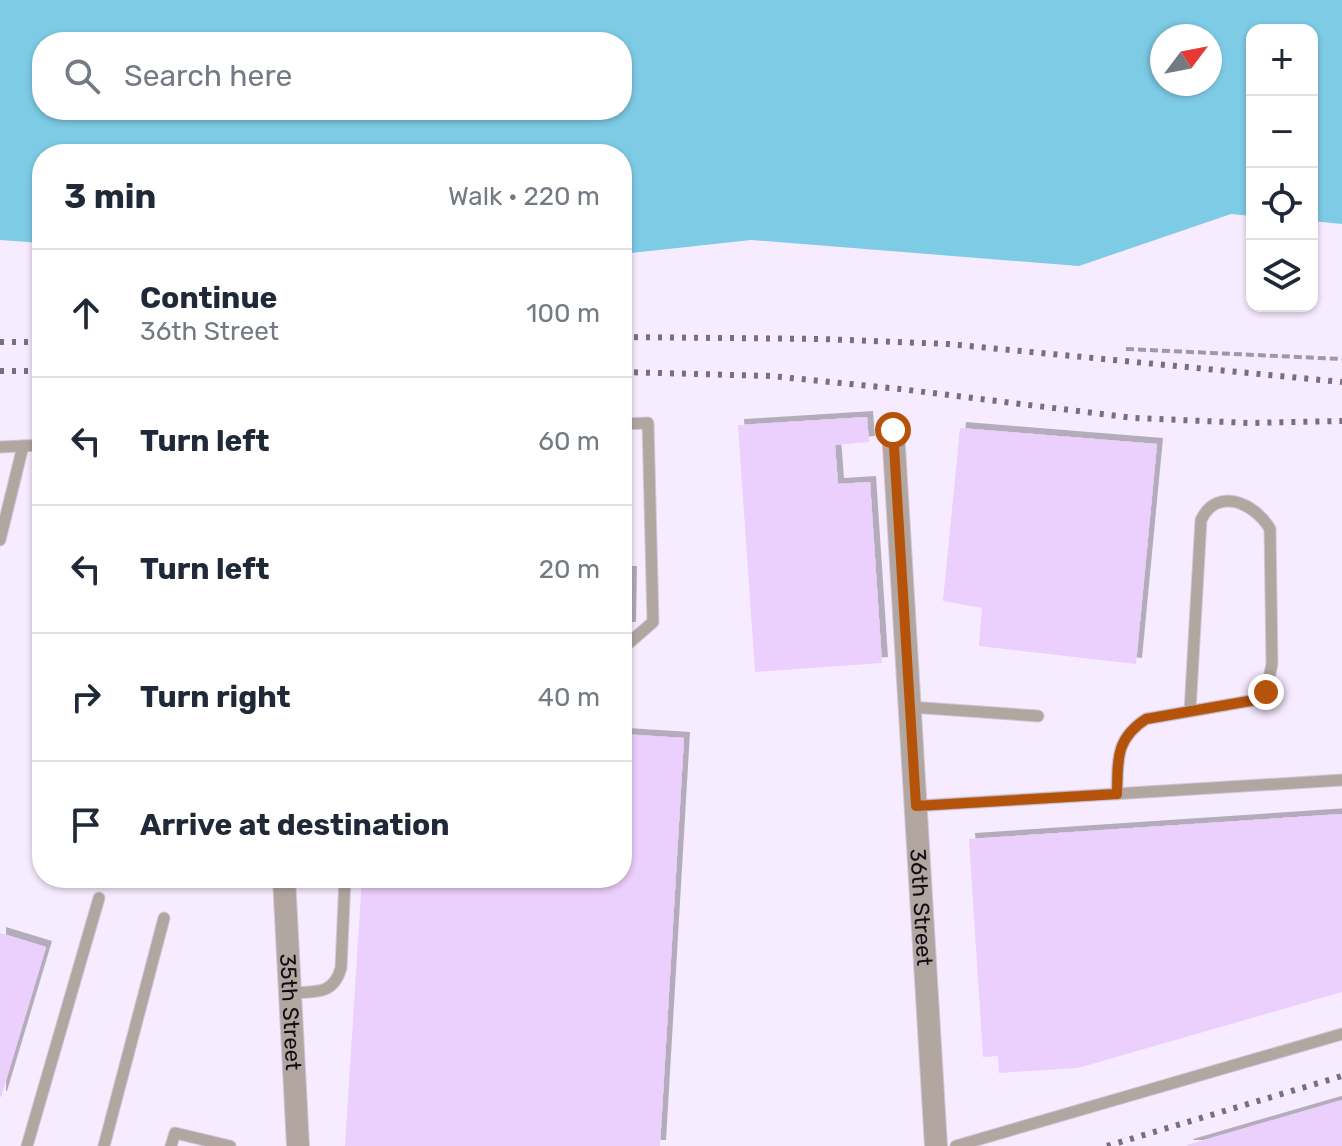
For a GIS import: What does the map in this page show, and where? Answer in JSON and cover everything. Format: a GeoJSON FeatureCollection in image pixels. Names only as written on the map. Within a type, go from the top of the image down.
{"type":"FeatureCollection","features":[{"type":"Feature","properties":{"kind":"street","name":"36th Street"},"geometry":{"type":"LineString","coordinates":[[893,430],[936,1146]]}},
{"type":"Feature","properties":{"kind":"street","name":"35th Street"},"geometry":{"type":"LineString","coordinates":[[285,888],[298,1146]]}},
{"type":"Feature","properties":{"kind":"lane"},"geometry":{"type":"LineString","coordinates":[[632,424],[648,423],[653,622],[632,640]]}},
{"type":"Feature","properties":{"kind":"lane"},"geometry":{"type":"LineString","coordinates":[[0,540],[23,446]]}},
{"type":"Feature","properties":{"kind":"lane"},"geometry":{"type":"LineString","coordinates":[[0,447],[32,446]]}},
{"type":"Feature","properties":{"kind":"lane"},"geometry":{"type":"LineString","coordinates":[[1117,794],[1118,762],[1123,739],[1132,728],[1146,719],[1255,700],[1266,692],[1270,680],[1270,529],[1264,518],[1236,501],[1215,502],[1207,508],[1201,520],[1190,711]]}},
{"type":"Feature","properties":{"kind":"lane"},"geometry":{"type":"LineString","coordinates":[[910,707],[1038,716]]}},
{"type":"Feature","properties":{"kind":"lane"},"geometry":{"type":"LineString","coordinates":[[916,806],[1342,780]]}},
{"type":"Feature","properties":{"kind":"lane"},"geometry":{"type":"LineString","coordinates":[[290,993],[331,988],[337,980],[341,968],[345,888]]}},
{"type":"Feature","properties":{"kind":"lane"},"geometry":{"type":"LineString","coordinates":[[27,1146],[99,898]]}},
{"type":"Feature","properties":{"kind":"lane"},"geometry":{"type":"LineString","coordinates":[[104,1146],[164,918]]}},
{"type":"Feature","properties":{"kind":"lane"},"geometry":{"type":"LineString","coordinates":[[956,1146],[1342,1034]]}},
{"type":"Feature","properties":{"kind":"lane"},"geometry":{"type":"LineString","coordinates":[[171,1146],[175,1133],[230,1146]]}},
{"type":"Feature","properties":{"kind":"path"},"geometry":{"type":"LineString","coordinates":[[1126,349],[1342,359]]}},
{"type":"Feature","properties":{"kind":"water"},"geometry":{"type":"Polygon","coordinates":[[[0,0],[1342,0],[1342,224],[1318,222],[1318,24],[1246,24],[1246,215],[1231,214],[1079,266],[751,240],[632,253],[632,144],[32,144],[32,242],[0,240],[0,0]]]}},
{"type":"Feature","properties":{"kind":"building"},"geometry":{"type":"Polygon","coordinates":[[[867,417],[869,442],[835,445],[838,484],[870,482],[882,663],[755,672],[738,425],[867,417]]]}},
{"type":"Feature","properties":{"kind":"building"},"geometry":{"type":"Polygon","coordinates":[[[960,428],[1157,444],[1136,664],[979,646],[982,608],[943,601],[960,428]]]}},
{"type":"Feature","properties":{"kind":"building"},"geometry":{"type":"Polygon","coordinates":[[[632,735],[684,738],[660,1146],[345,1146],[361,888],[632,888],[632,735]]]}},
{"type":"Feature","properties":{"kind":"building"},"geometry":{"type":"Polygon","coordinates":[[[1342,814],[1342,992],[1078,1068],[999,1073],[998,1056],[983,1057],[969,839],[1342,814]]]}},
{"type":"Feature","properties":{"kind":"building"},"geometry":{"type":"Polygon","coordinates":[[[0,933],[46,947],[1,1097],[0,1097],[0,933]]]}},
{"type":"Feature","properties":{"kind":"building"},"geometry":{"type":"Polygon","coordinates":[[[1342,1100],[1342,1146],[1187,1145],[1342,1100]]]}},
{"type":"Feature","properties":{"kind":"railway"},"geometry":{"type":"LineString","coordinates":[[632,337],[948,344],[1342,382]]}},
{"type":"Feature","properties":{"kind":"railway"},"geometry":{"type":"LineString","coordinates":[[0,342],[32,342]]}},
{"type":"Feature","properties":{"kind":"railway"},"geometry":{"type":"LineString","coordinates":[[0,371],[32,371]]}},
{"type":"Feature","properties":{"kind":"railway"},"geometry":{"type":"LineString","coordinates":[[632,372],[771,376],[1134,418],[1250,423],[1342,421]]}},
{"type":"Feature","properties":{"kind":"railway"},"geometry":{"type":"LineString","coordinates":[[1107,1146],[1342,1076]]}},
{"type":"Feature","properties":{"kind":"route"},"geometry":{"type":"LineString","coordinates":[[893,430],[916,806],[1117,794],[1118,762],[1123,739],[1132,728],[1146,719],[1255,700],[1266,692]]}}]}
